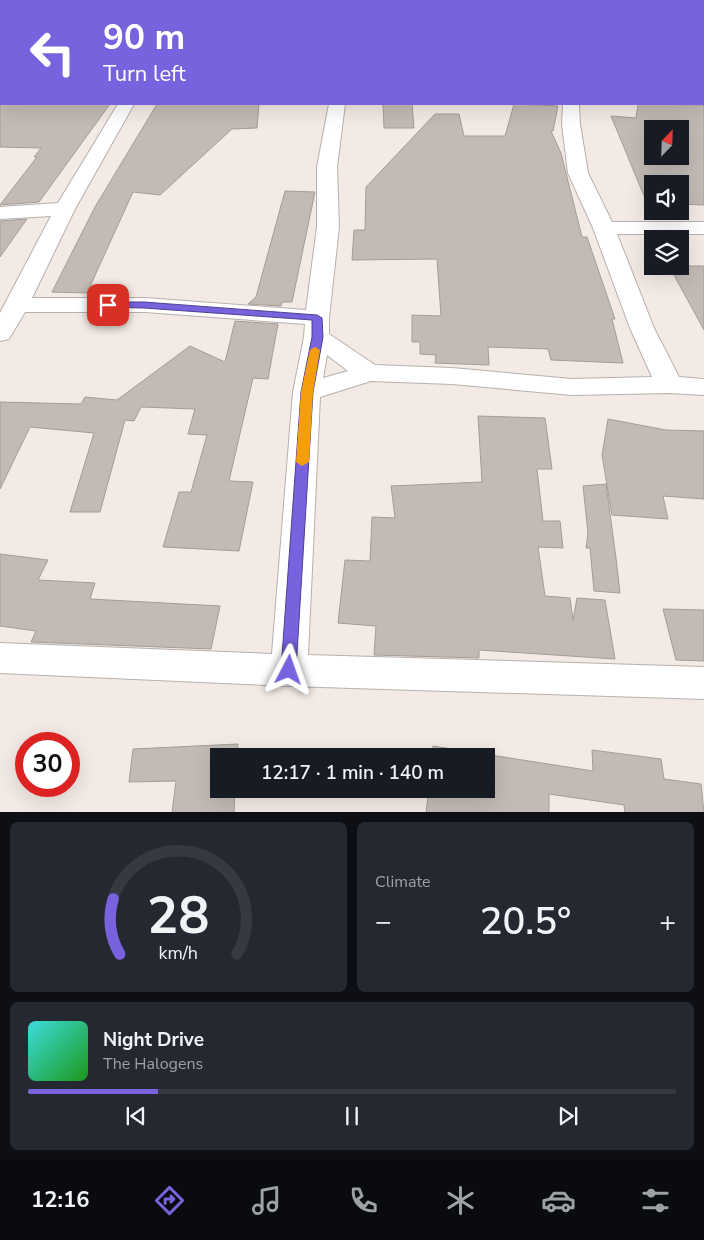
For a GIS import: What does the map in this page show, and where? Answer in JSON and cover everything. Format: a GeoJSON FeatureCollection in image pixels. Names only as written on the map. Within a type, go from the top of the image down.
{"type":"FeatureCollection","features":[{"type":"Feature","properties":{"kind":"main road"},"geometry":{"type":"LineString","coordinates":[[0,334],[17,305],[65,209],[125,105]]}},
{"type":"Feature","properties":{"kind":"main road"},"geometry":{"type":"LineString","coordinates":[[289,670],[307,392],[317,327],[328,228],[327,167],[337,105]]}},
{"type":"Feature","properties":{"kind":"main road"},"geometry":{"type":"LineString","coordinates":[[570,105],[578,173],[604,228],[642,328],[669,385]]}},
{"type":"Feature","properties":{"kind":"main road"},"geometry":{"type":"LineString","coordinates":[[0,213],[65,209]]}},
{"type":"Feature","properties":{"kind":"main road"},"geometry":{"type":"LineString","coordinates":[[604,228],[704,228]]}},
{"type":"Feature","properties":{"kind":"main road"},"geometry":{"type":"LineString","coordinates":[[17,305],[144,305],[317,327],[369,373]]}},
{"type":"Feature","properties":{"kind":"main road"},"geometry":{"type":"LineString","coordinates":[[307,392],[369,373],[452,376],[572,387],[704,386]]}},
{"type":"Feature","properties":{"kind":"main road"},"geometry":{"type":"LineString","coordinates":[[0,658],[289,670],[704,683]]}},
{"type":"Feature","properties":{"kind":"building"},"geometry":{"type":"Polygon","coordinates":[[[0,105],[109,105],[39,202],[0,205],[37,157],[34,157],[41,148],[0,147],[0,105]]]}},
{"type":"Feature","properties":{"kind":"building"},"geometry":{"type":"Polygon","coordinates":[[[156,105],[259,105],[257,128],[232,129],[160,195],[133,192],[87,293],[52,292],[95,207],[156,105]]]}},
{"type":"Feature","properties":{"kind":"building"},"geometry":{"type":"Polygon","coordinates":[[[383,105],[412,105],[414,128],[384,128],[383,105]]]}},
{"type":"Feature","properties":{"kind":"building"},"geometry":{"type":"Polygon","coordinates":[[[514,105],[558,106],[553,131],[551,131],[561,153],[582,237],[587,237],[615,319],[612,319],[623,363],[551,360],[548,349],[488,347],[489,365],[435,363],[436,355],[420,354],[420,342],[412,342],[412,315],[441,316],[437,259],[352,260],[354,230],[365,230],[366,187],[435,114],[459,114],[464,136],[505,136],[514,105]]]}},
{"type":"Feature","properties":{"kind":"building"},"geometry":{"type":"Polygon","coordinates":[[[638,105],[704,105],[704,205],[689,204],[689,175],[644,175],[644,196],[611,116],[636,118],[638,105]]]}},
{"type":"Feature","properties":{"kind":"building"},"geometry":{"type":"Polygon","coordinates":[[[285,191],[315,192],[292,302],[282,302],[281,306],[248,304],[256,297],[285,191]]]}},
{"type":"Feature","properties":{"kind":"building"},"geometry":{"type":"Polygon","coordinates":[[[27,219],[0,257],[0,221],[27,219]]]}},
{"type":"Feature","properties":{"kind":"building"},"geometry":{"type":"Polygon","coordinates":[[[689,266],[704,266],[704,330],[674,275],[689,275],[689,266]]]}},
{"type":"Feature","properties":{"kind":"building"},"geometry":{"type":"Polygon","coordinates":[[[235,321],[278,324],[268,379],[253,378],[229,481],[253,482],[239,551],[163,547],[179,492],[191,492],[207,435],[188,434],[195,409],[141,407],[134,421],[125,420],[100,512],[70,512],[94,433],[30,427],[0,489],[0,402],[81,404],[85,397],[117,400],[190,346],[225,362],[235,321]]]}},
{"type":"Feature","properties":{"kind":"building"},"geometry":{"type":"Polygon","coordinates":[[[478,416],[545,418],[552,469],[537,469],[543,521],[560,521],[563,548],[538,547],[545,596],[570,598],[573,620],[577,598],[605,600],[615,659],[479,650],[479,658],[374,655],[376,626],[338,623],[345,560],[370,561],[372,517],[395,518],[391,486],[482,482],[478,416]]]}},
{"type":"Feature","properties":{"kind":"building"},"geometry":{"type":"Polygon","coordinates":[[[608,419],[666,430],[704,431],[704,499],[663,496],[668,519],[612,515],[602,455],[608,419]]]}},
{"type":"Feature","properties":{"kind":"building"},"geometry":{"type":"Polygon","coordinates":[[[606,484],[620,593],[594,591],[590,548],[586,548],[588,533],[583,486],[606,484]]]}},
{"type":"Feature","properties":{"kind":"building"},"geometry":{"type":"Polygon","coordinates":[[[0,554],[48,560],[38,580],[95,583],[90,599],[220,606],[211,649],[31,642],[36,631],[0,626],[0,554]]]}},
{"type":"Feature","properties":{"kind":"building"},"geometry":{"type":"Polygon","coordinates":[[[663,609],[704,610],[704,661],[676,660],[663,609]]]}},
{"type":"Feature","properties":{"kind":"building"},"geometry":{"type":"Polygon","coordinates":[[[238,744],[238,748],[210,748],[210,798],[235,798],[234,812],[172,812],[176,781],[129,782],[133,749],[238,744]]]}},
{"type":"Feature","properties":{"kind":"building"},"geometry":{"type":"Polygon","coordinates":[[[592,750],[661,759],[664,779],[701,784],[704,812],[625,812],[624,805],[549,794],[549,812],[426,812],[428,798],[495,798],[495,756],[593,771],[592,750]]]}},
{"type":"Feature","properties":{"kind":"slow traffic"},"geometry":{"type":"LineString","coordinates":[[302,462],[307,392],[315,350]]}},
{"type":"Feature","properties":{"kind":"route"},"geometry":{"type":"LineString","coordinates":[[108,305],[144,305],[317,318],[317,337],[307,392],[289,670]]}}]}
